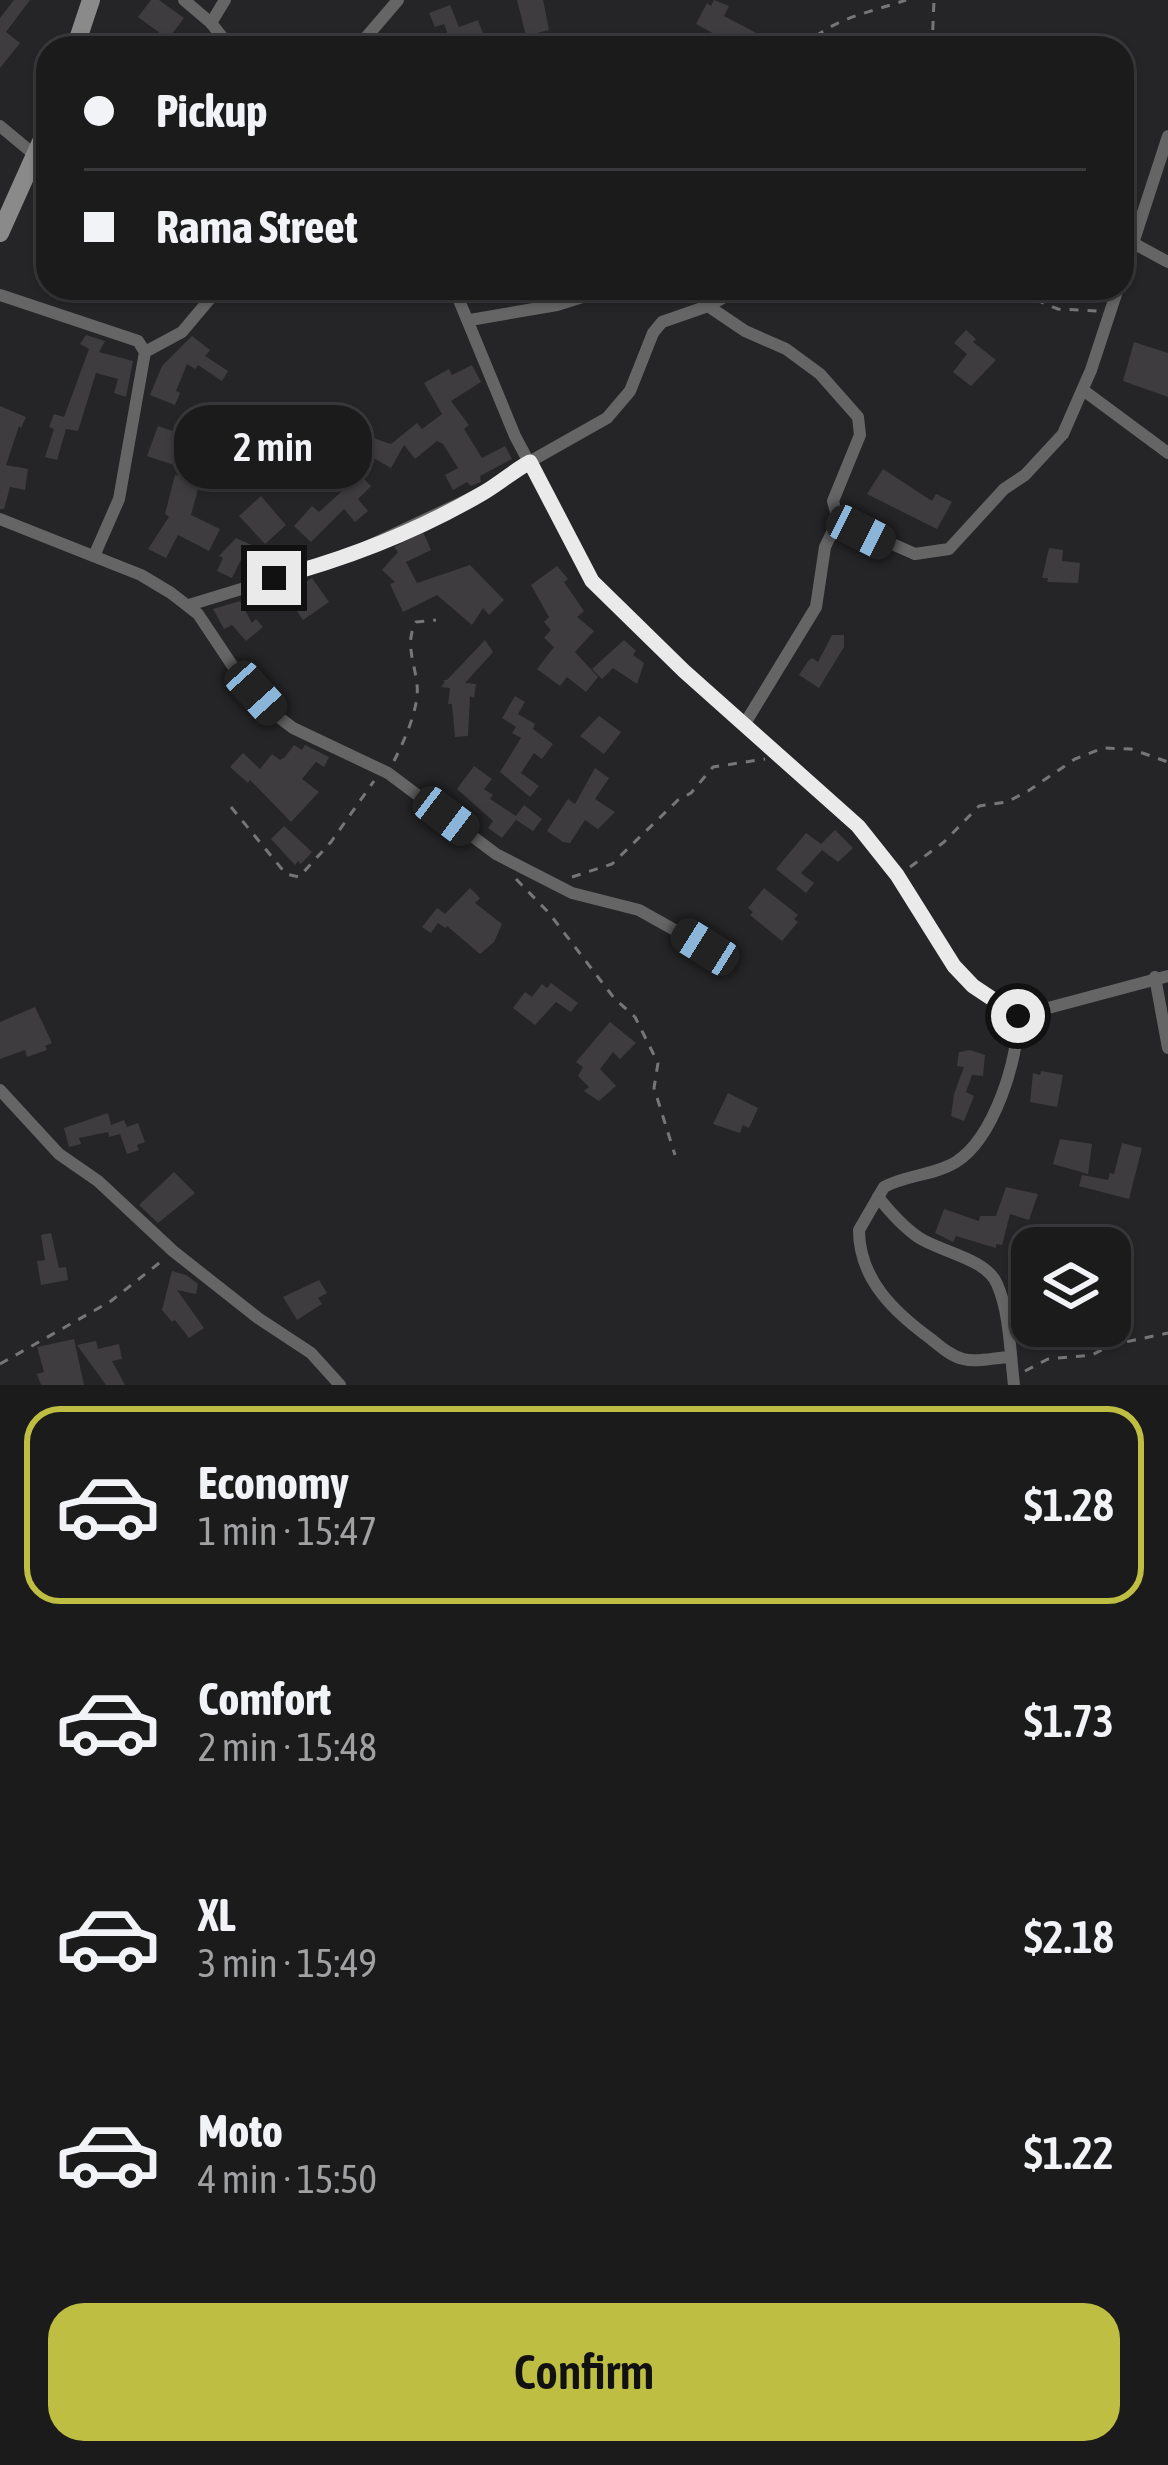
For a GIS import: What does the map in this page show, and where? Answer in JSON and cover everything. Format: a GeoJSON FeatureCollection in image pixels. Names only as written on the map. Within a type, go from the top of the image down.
{"type":"FeatureCollection","features":[{"type":"Feature","properties":{"kind":"main road"},"geometry":{"type":"LineString","coordinates":[[79,36],[91,0]]}},
{"type":"Feature","properties":{"kind":"main road"},"geometry":{"type":"LineString","coordinates":[[0,232],[36,161]]}},
{"type":"Feature","properties":{"kind":"street"},"geometry":{"type":"LineString","coordinates":[[184,0],[221,36]]}},
{"type":"Feature","properties":{"kind":"street"},"geometry":{"type":"LineString","coordinates":[[211,23],[224,0]]}},
{"type":"Feature","properties":{"kind":"street"},"geometry":{"type":"LineString","coordinates":[[367,36],[398,0]]}},
{"type":"Feature","properties":{"kind":"street"},"geometry":{"type":"LineString","coordinates":[[0,126],[36,155]]}},
{"type":"Feature","properties":{"kind":"street"},"geometry":{"type":"LineString","coordinates":[[1134,239],[1168,136]]}},
{"type":"Feature","properties":{"kind":"street"},"geometry":{"type":"LineString","coordinates":[[1134,243],[1168,262]]}},
{"type":"Feature","properties":{"kind":"street"},"geometry":{"type":"LineString","coordinates":[[0,295],[138,341],[145,352],[119,500],[94,556]]}},
{"type":"Feature","properties":{"kind":"street"},"geometry":{"type":"LineString","coordinates":[[145,352],[182,332],[209,300]]}},
{"type":"Feature","properties":{"kind":"street"},"geometry":{"type":"LineString","coordinates":[[460,300],[515,436],[592,581],[778,757],[831,800],[897,875],[954,966],[973,986],[1018,1016],[1161,977],[1168,1048]]}},
{"type":"Feature","properties":{"kind":"street"},"geometry":{"type":"LineString","coordinates":[[470,320],[573,300]]}},
{"type":"Feature","properties":{"kind":"street"},"geometry":{"type":"LineString","coordinates":[[189,605],[343,558],[486,491],[607,418],[630,391],[662,322],[719,300]]}},
{"type":"Feature","properties":{"kind":"street"},"geometry":{"type":"LineString","coordinates":[[838,520],[914,554],[949,549],[1063,434],[1114,300]]}},
{"type":"Feature","properties":{"kind":"street"},"geometry":{"type":"LineString","coordinates":[[708,306],[745,331],[786,349],[820,374],[858,417],[860,435],[833,501],[838,520],[825,547],[816,607],[744,724]]}},
{"type":"Feature","properties":{"kind":"street"},"geometry":{"type":"LineString","coordinates":[[1083,390],[1168,453]]}},
{"type":"Feature","properties":{"kind":"street"},"geometry":{"type":"LineString","coordinates":[[0,519],[141,575],[189,605],[236,671],[276,715],[293,728],[385,771],[496,854],[589,900],[639,910],[705,947]]}},
{"type":"Feature","properties":{"kind":"street"},"geometry":{"type":"LineString","coordinates":[[1011,1357],[970,1362],[954,1356],[889,1306],[859,1245],[859,1230],[884,1187],[954,1163],[972,1149],[1011,1075],[1018,1016]]}},
{"type":"Feature","properties":{"kind":"street"},"geometry":{"type":"LineString","coordinates":[[0,1090],[45,1141],[98,1181],[173,1251],[311,1353],[340,1385]]}},
{"type":"Feature","properties":{"kind":"street"},"geometry":{"type":"LineString","coordinates":[[878,1197],[922,1240],[984,1268],[993,1277],[1013,1381]]}},
{"type":"Feature","properties":{"kind":"path"},"geometry":{"type":"LineString","coordinates":[[814,36],[855,14],[906,0]]}},
{"type":"Feature","properties":{"kind":"path"},"geometry":{"type":"LineString","coordinates":[[932,36],[934,0]]}},
{"type":"Feature","properties":{"kind":"path"},"geometry":{"type":"LineString","coordinates":[[1036,300],[1058,309],[1111,310]]}},
{"type":"Feature","properties":{"kind":"path"},"geometry":{"type":"LineString","coordinates":[[231,807],[286,874],[299,877],[406,739],[417,694],[410,634],[416,622],[436,620]]}},
{"type":"Feature","properties":{"kind":"path"},"geometry":{"type":"LineString","coordinates":[[897,875],[944,842],[979,806],[1007,802],[1075,759],[1103,748],[1131,749],[1168,762]]}},
{"type":"Feature","properties":{"kind":"path"},"geometry":{"type":"LineString","coordinates":[[546,879],[591,873],[612,864],[691,793],[712,767],[778,757]]}},
{"type":"Feature","properties":{"kind":"path"},"geometry":{"type":"LineString","coordinates":[[496,854],[614,998],[635,1017],[658,1063],[654,1088],[675,1155]]}},
{"type":"Feature","properties":{"kind":"path"},"geometry":{"type":"LineString","coordinates":[[0,1364],[111,1301],[173,1251]]}},
{"type":"Feature","properties":{"kind":"path"},"geometry":{"type":"LineString","coordinates":[[1013,1381],[1048,1358],[1092,1355],[1112,1345],[1168,1333]]}},
{"type":"Feature","properties":{"kind":"building"},"geometry":{"type":"Polygon","coordinates":[[[14,0],[30,0],[6,32],[20,43],[0,68],[0,18],[14,0]]]}},
{"type":"Feature","properties":{"kind":"building"},"geometry":{"type":"Polygon","coordinates":[[[151,0],[159,0],[184,18],[170,36],[164,36],[138,17],[151,0]]]}},
{"type":"Feature","properties":{"kind":"building"},"geometry":{"type":"Polygon","coordinates":[[[517,0],[543,0],[549,30],[526,36],[517,0]]]}},
{"type":"Feature","properties":{"kind":"building"},"geometry":{"type":"Polygon","coordinates":[[[714,0],[729,6],[724,16],[762,36],[718,36],[696,24],[707,3],[711,6],[714,0]]]}},
{"type":"Feature","properties":{"kind":"building"},"geometry":{"type":"Polygon","coordinates":[[[450,5],[459,27],[478,20],[484,36],[448,36],[444,24],[435,27],[429,13],[450,5]]]}},
{"type":"Feature","properties":{"kind":"building"},"geometry":{"type":"Polygon","coordinates":[[[966,330],[996,360],[971,386],[953,372],[967,354],[954,343],[966,330]]]}},
{"type":"Feature","properties":{"kind":"building"},"geometry":{"type":"Polygon","coordinates":[[[86,335],[105,341],[99,352],[133,361],[126,397],[114,393],[118,379],[96,373],[78,431],[66,429],[57,460],[45,457],[54,414],[64,417],[89,349],[80,344],[86,335]]]}},
{"type":"Feature","properties":{"kind":"building"},"geometry":{"type":"Polygon","coordinates":[[[192,336],[210,350],[205,356],[228,371],[222,381],[198,365],[195,369],[187,364],[175,405],[150,395],[162,366],[192,336]]]}},
{"type":"Feature","properties":{"kind":"building"},"geometry":{"type":"Polygon","coordinates":[[[1134,342],[1168,353],[1168,397],[1123,381],[1134,342]]]}},
{"type":"Feature","properties":{"kind":"building"},"geometry":{"type":"Polygon","coordinates":[[[472,365],[481,382],[451,401],[469,425],[464,429],[482,458],[505,446],[512,459],[480,476],[481,482],[471,486],[467,482],[453,490],[445,475],[458,468],[437,441],[415,459],[404,445],[391,468],[354,447],[362,434],[391,444],[417,423],[422,429],[442,414],[424,383],[449,369],[452,375],[472,365]]]}},
{"type":"Feature","properties":{"kind":"building"},"geometry":{"type":"Polygon","coordinates":[[[0,406],[26,417],[6,465],[28,469],[25,490],[10,487],[4,509],[0,509],[0,406]]]}},
{"type":"Feature","properties":{"kind":"building"},"geometry":{"type":"Polygon","coordinates":[[[158,426],[184,435],[174,465],[147,456],[158,426]]]}},
{"type":"Feature","properties":{"kind":"building"},"geometry":{"type":"Polygon","coordinates":[[[883,469],[932,501],[936,494],[952,502],[937,529],[867,494],[883,469]]]}},
{"type":"Feature","properties":{"kind":"building"},"geometry":{"type":"Polygon","coordinates":[[[175,475],[200,481],[191,515],[220,529],[209,551],[178,535],[166,558],[148,549],[169,517],[165,514],[175,475]]]}},
{"type":"Feature","properties":{"kind":"building"},"geometry":{"type":"Polygon","coordinates":[[[360,475],[371,486],[358,499],[368,511],[355,522],[344,509],[311,542],[294,526],[312,506],[319,512],[360,475]]]}},
{"type":"Feature","properties":{"kind":"building"},"geometry":{"type":"Polygon","coordinates":[[[261,496],[286,525],[265,544],[239,516],[261,496]]]}},
{"type":"Feature","properties":{"kind":"building"},"geometry":{"type":"Polygon","coordinates":[[[423,532],[431,550],[406,562],[417,583],[470,565],[504,600],[489,615],[483,608],[472,625],[437,595],[403,612],[390,584],[395,582],[382,570],[398,552],[394,547],[423,532]]]}},
{"type":"Feature","properties":{"kind":"building"},"geometry":{"type":"Polygon","coordinates":[[[236,538],[258,548],[247,560],[243,556],[232,578],[217,571],[223,558],[219,556],[236,538]]]}},
{"type":"Feature","properties":{"kind":"building"},"geometry":{"type":"Polygon","coordinates":[[[1049,548],[1063,550],[1062,561],[1080,563],[1078,583],[1042,578],[1049,548]]]}},
{"type":"Feature","properties":{"kind":"building"},"geometry":{"type":"Polygon","coordinates":[[[557,566],[584,611],[577,617],[594,631],[575,652],[598,677],[586,692],[567,677],[560,686],[537,669],[554,647],[544,638],[551,630],[544,622],[549,617],[531,585],[557,566]]]}},
{"type":"Feature","properties":{"kind":"building"},"geometry":{"type":"Polygon","coordinates":[[[312,578],[329,602],[303,620],[286,595],[312,578]]]}},
{"type":"Feature","properties":{"kind":"building"},"geometry":{"type":"Polygon","coordinates":[[[240,601],[252,623],[256,619],[263,627],[246,641],[232,625],[224,629],[213,609],[240,601]]]}},
{"type":"Feature","properties":{"kind":"building"},"geometry":{"type":"Polygon","coordinates":[[[832,635],[844,635],[844,647],[819,688],[799,675],[812,658],[818,662],[832,635]]]}},
{"type":"Feature","properties":{"kind":"building"},"geometry":{"type":"Polygon","coordinates":[[[485,640],[493,652],[465,683],[476,684],[474,698],[470,696],[468,736],[455,737],[452,704],[448,704],[450,688],[441,687],[443,680],[485,640]]]}},
{"type":"Feature","properties":{"kind":"building"},"geometry":{"type":"Polygon","coordinates":[[[624,640],[644,663],[637,684],[613,668],[602,679],[592,669],[624,640]]]}},
{"type":"Feature","properties":{"kind":"building"},"geometry":{"type":"Polygon","coordinates":[[[515,696],[525,702],[518,714],[553,744],[542,759],[534,753],[521,773],[539,786],[530,797],[500,772],[521,738],[512,733],[516,727],[502,718],[515,696]]]}},
{"type":"Feature","properties":{"kind":"building"},"geometry":{"type":"Polygon","coordinates":[[[599,716],[621,732],[604,754],[580,736],[599,716]]]}},
{"type":"Feature","properties":{"kind":"building"},"geometry":{"type":"Polygon","coordinates":[[[294,745],[329,757],[324,767],[316,762],[302,779],[319,792],[291,822],[250,780],[248,783],[230,767],[243,753],[260,769],[272,754],[280,760],[294,745]]]}},
{"type":"Feature","properties":{"kind":"building"},"geometry":{"type":"Polygon","coordinates":[[[474,766],[492,779],[484,789],[493,795],[490,799],[516,816],[524,805],[542,819],[533,831],[516,820],[502,838],[488,828],[493,821],[457,789],[474,766]]]}},
{"type":"Feature","properties":{"kind":"building"},"geometry":{"type":"Polygon","coordinates":[[[595,768],[609,778],[595,799],[615,812],[598,829],[585,820],[570,843],[563,842],[547,831],[568,799],[575,804],[595,768]]]}},
{"type":"Feature","properties":{"kind":"building"},"geometry":{"type":"Polygon","coordinates":[[[284,826],[312,852],[301,864],[295,865],[271,839],[284,826]]]}},
{"type":"Feature","properties":{"kind":"building"},"geometry":{"type":"Polygon","coordinates":[[[835,830],[853,848],[838,862],[822,850],[801,873],[814,883],[806,893],[776,869],[806,833],[821,844],[835,830]]]}},
{"type":"Feature","properties":{"kind":"building"},"geometry":{"type":"Polygon","coordinates":[[[470,888],[480,898],[475,903],[502,924],[494,942],[480,954],[447,926],[438,923],[431,933],[422,927],[437,908],[445,914],[470,888]]]}},
{"type":"Feature","properties":{"kind":"building"},"geometry":{"type":"Polygon","coordinates":[[[764,888],[798,915],[794,919],[798,922],[782,941],[750,915],[753,912],[748,908],[764,888]]]}},
{"type":"Feature","properties":{"kind":"building"},"geometry":{"type":"Polygon","coordinates":[[[551,983],[578,1003],[571,1012],[556,1002],[535,1025],[513,1008],[525,992],[532,997],[542,984],[547,988],[551,983]]]}},
{"type":"Feature","properties":{"kind":"building"},"geometry":{"type":"Polygon","coordinates":[[[35,1007],[52,1043],[45,1046],[47,1050],[27,1057],[25,1050],[0,1059],[0,1022],[35,1007]]]}},
{"type":"Feature","properties":{"kind":"building"},"geometry":{"type":"Polygon","coordinates":[[[610,1022],[636,1043],[620,1059],[613,1052],[600,1069],[616,1086],[599,1101],[584,1091],[589,1087],[578,1076],[583,1067],[576,1062],[610,1022]]]}},
{"type":"Feature","properties":{"kind":"building"},"geometry":{"type":"Polygon","coordinates":[[[959,1052],[985,1055],[983,1076],[972,1075],[966,1092],[974,1096],[964,1121],[951,1116],[964,1067],[957,1066],[959,1052]]]}},
{"type":"Feature","properties":{"kind":"building"},"geometry":{"type":"Polygon","coordinates":[[[1041,1071],[1063,1075],[1057,1107],[1030,1102],[1033,1073],[1040,1075],[1041,1071]]]}},
{"type":"Feature","properties":{"kind":"building"},"geometry":{"type":"Polygon","coordinates":[[[728,1093],[758,1108],[749,1128],[743,1125],[740,1133],[713,1124],[728,1093]]]}},
{"type":"Feature","properties":{"kind":"building"},"geometry":{"type":"Polygon","coordinates":[[[108,1113],[111,1125],[124,1120],[127,1127],[138,1123],[145,1142],[137,1145],[139,1150],[127,1154],[120,1134],[109,1137],[108,1132],[79,1138],[81,1144],[69,1147],[64,1128],[108,1113]]]}},
{"type":"Feature","properties":{"kind":"building"},"geometry":{"type":"Polygon","coordinates":[[[1060,1139],[1092,1144],[1088,1174],[1053,1164],[1060,1139]]]}},
{"type":"Feature","properties":{"kind":"building"},"geometry":{"type":"Polygon","coordinates":[[[1122,1143],[1142,1148],[1129,1199],[1079,1186],[1082,1175],[1108,1180],[1114,1174],[1122,1143]]]}},
{"type":"Feature","properties":{"kind":"building"},"geometry":{"type":"Polygon","coordinates":[[[174,1172],[195,1193],[158,1223],[139,1205],[174,1172]]]}},
{"type":"Feature","properties":{"kind":"building"},"geometry":{"type":"Polygon","coordinates":[[[1006,1187],[1038,1194],[1029,1220],[1010,1214],[1002,1245],[996,1248],[956,1236],[953,1242],[935,1233],[944,1209],[979,1221],[980,1216],[996,1216],[1006,1187]]]}},
{"type":"Feature","properties":{"kind":"building"},"geometry":{"type":"Polygon","coordinates":[[[51,1233],[59,1268],[66,1267],[68,1280],[41,1285],[37,1261],[45,1260],[41,1235],[51,1233]]]}},
{"type":"Feature","properties":{"kind":"building"},"geometry":{"type":"Polygon","coordinates":[[[172,1271],[198,1284],[196,1294],[177,1290],[204,1328],[189,1338],[162,1310],[172,1271]]]}},
{"type":"Feature","properties":{"kind":"building"},"geometry":{"type":"Polygon","coordinates":[[[319,1280],[327,1293],[318,1298],[322,1304],[297,1320],[283,1297],[319,1280]]]}},
{"type":"Feature","properties":{"kind":"building"},"geometry":{"type":"Polygon","coordinates":[[[74,1339],[84,1385],[41,1385],[37,1374],[44,1372],[37,1347],[74,1339]]]}},
{"type":"Feature","properties":{"kind":"building"},"geometry":{"type":"Polygon","coordinates":[[[96,1341],[98,1349],[119,1344],[122,1359],[112,1361],[125,1385],[106,1385],[77,1345],[96,1341]]]}},
{"type":"Feature","properties":{"kind":"route"},"geometry":{"type":"LineString","coordinates":[[274,578],[343,558],[434,518],[530,462],[592,581],[684,671],[858,826],[897,875],[954,966],[973,986],[1018,1016]]}}]}
